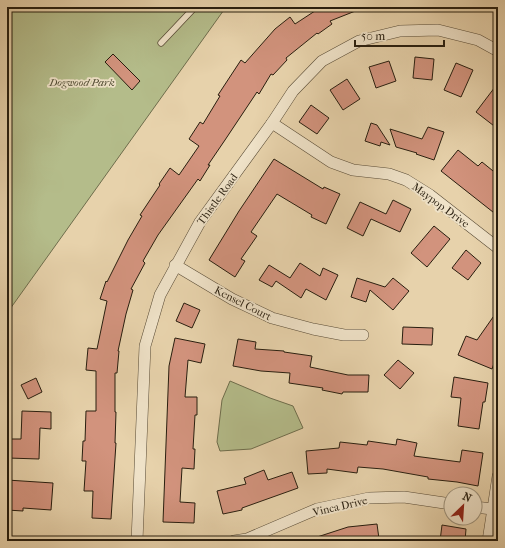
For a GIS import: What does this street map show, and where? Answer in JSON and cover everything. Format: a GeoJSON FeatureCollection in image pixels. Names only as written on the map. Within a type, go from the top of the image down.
{"type":"FeatureCollection","features":[{"type":"Feature","properties":{"kind":"street","name":"Thistle Road"},"geometry":{"type":"LineString","coordinates":[[137,541],[145,346],[160,295],[175,265],[200,222],[272,123],[293,91],[322,61],[359,41],[400,31],[438,30],[478,40],[498,51]]}},
{"type":"Feature","properties":{"kind":"street","name":"Maypop Drive"},"geometry":{"type":"LineString","coordinates":[[272,123],[331,162],[353,170],[389,174],[406,180],[430,195],[498,248]]}},
{"type":"Feature","properties":{"kind":"street","name":"Kensel Court"},"geometry":{"type":"LineString","coordinates":[[175,265],[232,299],[272,318],[313,329],[344,335],[363,335]]}},
{"type":"Feature","properties":{"kind":"street"},"geometry":{"type":"LineString","coordinates":[[488,541],[498,476]]}},
{"type":"Feature","properties":{"kind":"street","name":"Vinca Drive"},"geometry":{"type":"LineString","coordinates":[[234,541],[247,539],[318,509],[369,498],[404,498],[443,503]]}},
{"type":"Feature","properties":{"kind":"street"},"geometry":{"type":"LineString","coordinates":[[483,508],[492,509]]}},
{"type":"Feature","properties":{"kind":"lane"},"geometry":{"type":"LineString","coordinates":[[161,43],[195,7]]}},
{"type":"Feature","properties":{"kind":"green space","name":"Dogwood Park"},"geometry":{"type":"Polygon","coordinates":[[[7,7],[226,7],[10,309],[7,309],[7,7]]]}},
{"type":"Feature","properties":{"kind":"green space"},"geometry":{"type":"Polygon","coordinates":[[[230,381],[293,406],[303,428],[251,449],[220,451],[217,442],[222,400],[230,381]]]}},
{"type":"Feature","properties":{"kind":"building"},"geometry":{"type":"Polygon","coordinates":[[[321,7],[363,8],[330,21],[332,24],[318,34],[317,33],[286,58],[287,60],[273,75],[271,74],[259,94],[257,92],[208,165],[210,165],[200,181],[198,179],[158,235],[143,261],[145,263],[131,289],[133,290],[118,351],[117,373],[115,373],[116,443],[111,519],[92,518],[93,491],[84,491],[86,461],[82,461],[83,441],[85,441],[86,411],[96,411],[96,371],[86,370],[88,348],[97,349],[107,301],[100,299],[106,281],[107,282],[142,216],[140,215],[170,168],[179,175],[199,146],[189,139],[200,122],[203,124],[220,96],[218,95],[241,60],[245,63],[275,29],[290,17],[295,24],[321,7]]]}},
{"type":"Feature","properties":{"kind":"building"},"geometry":{"type":"Polygon","coordinates":[[[113,54],[140,81],[132,90],[105,62],[113,54]]]}},
{"type":"Feature","properties":{"kind":"building"},"geometry":{"type":"Polygon","coordinates":[[[415,57],[434,59],[432,80],[413,78],[415,57]]]}},
{"type":"Feature","properties":{"kind":"building"},"geometry":{"type":"Polygon","coordinates":[[[389,61],[396,81],[376,88],[369,67],[389,61]]]}},
{"type":"Feature","properties":{"kind":"building"},"geometry":{"type":"Polygon","coordinates":[[[456,63],[473,70],[461,97],[444,90],[456,63]]]}},
{"type":"Feature","properties":{"kind":"building"},"geometry":{"type":"Polygon","coordinates":[[[347,79],[360,99],[343,110],[330,90],[347,79]]]}},
{"type":"Feature","properties":{"kind":"building"},"geometry":{"type":"Polygon","coordinates":[[[498,83],[498,129],[476,112],[498,83]]]}},
{"type":"Feature","properties":{"kind":"building"},"geometry":{"type":"Polygon","coordinates":[[[311,105],[329,118],[317,134],[299,122],[311,105]]]}},
{"type":"Feature","properties":{"kind":"building"},"geometry":{"type":"Polygon","coordinates":[[[371,123],[377,125],[390,145],[381,142],[380,146],[365,141],[371,123]]]}},
{"type":"Feature","properties":{"kind":"building"},"geometry":{"type":"Polygon","coordinates":[[[428,127],[444,132],[434,160],[396,147],[390,129],[422,139],[428,127]]]}},
{"type":"Feature","properties":{"kind":"building"},"geometry":{"type":"Polygon","coordinates":[[[458,150],[478,166],[482,162],[498,175],[498,216],[441,171],[458,150]]]}},
{"type":"Feature","properties":{"kind":"building"},"geometry":{"type":"Polygon","coordinates":[[[274,159],[323,189],[324,187],[340,194],[326,224],[311,217],[312,215],[277,194],[251,232],[257,236],[241,259],[245,261],[235,277],[209,260],[239,211],[274,159]]]}},
{"type":"Feature","properties":{"kind":"building"},"geometry":{"type":"Polygon","coordinates":[[[393,200],[411,209],[400,232],[371,219],[363,236],[347,228],[360,202],[386,214],[393,200]]]}},
{"type":"Feature","properties":{"kind":"building"},"geometry":{"type":"Polygon","coordinates":[[[434,226],[450,239],[427,267],[411,253],[434,226]]]}},
{"type":"Feature","properties":{"kind":"building"},"geometry":{"type":"Polygon","coordinates":[[[466,250],[481,263],[468,280],[452,268],[466,250]]]}},
{"type":"Feature","properties":{"kind":"building"},"geometry":{"type":"Polygon","coordinates":[[[300,263],[320,276],[323,268],[338,275],[326,300],[306,289],[301,298],[276,281],[272,287],[259,280],[269,265],[290,278],[300,263]]]}},
{"type":"Feature","properties":{"kind":"building"},"geometry":{"type":"Polygon","coordinates":[[[357,278],[385,287],[393,278],[409,291],[393,310],[370,290],[366,302],[351,297],[357,278]]]}},
{"type":"Feature","properties":{"kind":"building"},"geometry":{"type":"Polygon","coordinates":[[[184,303],[200,310],[192,328],[176,321],[184,303]]]}},
{"type":"Feature","properties":{"kind":"building"},"geometry":{"type":"Polygon","coordinates":[[[498,310],[498,352],[492,369],[458,355],[466,336],[477,340],[498,310]]]}},
{"type":"Feature","properties":{"kind":"building"},"geometry":{"type":"Polygon","coordinates":[[[403,327],[433,328],[432,345],[402,344],[403,327]]]}},
{"type":"Feature","properties":{"kind":"building"},"geometry":{"type":"Polygon","coordinates":[[[175,338],[205,344],[201,363],[188,360],[185,397],[197,397],[197,415],[195,415],[193,449],[195,449],[194,469],[182,468],[180,502],[195,503],[194,523],[163,522],[169,366],[175,338]]]}},
{"type":"Feature","properties":{"kind":"building"},"geometry":{"type":"Polygon","coordinates":[[[238,339],[256,342],[255,349],[284,351],[312,356],[310,367],[348,375],[369,375],[368,392],[343,392],[342,394],[322,390],[323,388],[289,383],[290,373],[261,371],[233,366],[238,339]]]}},
{"type":"Feature","properties":{"kind":"building"},"geometry":{"type":"Polygon","coordinates":[[[398,360],[414,373],[400,389],[384,375],[398,360]]]}},
{"type":"Feature","properties":{"kind":"building"},"geometry":{"type":"Polygon","coordinates":[[[454,377],[488,383],[485,402],[483,402],[479,429],[458,426],[461,398],[451,397],[454,377]]]}},
{"type":"Feature","properties":{"kind":"building"},"geometry":{"type":"Polygon","coordinates":[[[36,378],[42,392],[28,399],[21,385],[36,378]]]}},
{"type":"Feature","properties":{"kind":"building"},"geometry":{"type":"Polygon","coordinates":[[[22,411],[51,412],[51,429],[40,428],[39,459],[8,458],[8,439],[21,439],[22,411]]]}},
{"type":"Feature","properties":{"kind":"building"},"geometry":{"type":"Polygon","coordinates":[[[397,439],[417,443],[414,456],[460,462],[462,450],[483,453],[478,486],[428,479],[428,477],[383,469],[358,467],[357,473],[327,469],[327,473],[308,474],[306,451],[339,448],[340,442],[367,445],[368,441],[396,445],[397,439]]]}},
{"type":"Feature","properties":{"kind":"building"},"geometry":{"type":"Polygon","coordinates":[[[264,470],[268,480],[292,472],[298,488],[242,508],[242,510],[223,514],[217,491],[246,484],[244,478],[264,470]]]}},
{"type":"Feature","properties":{"kind":"building"},"geometry":{"type":"Polygon","coordinates":[[[7,480],[53,483],[51,510],[23,508],[23,511],[7,510],[7,480]]]}},
{"type":"Feature","properties":{"kind":"building"},"geometry":{"type":"Polygon","coordinates":[[[377,524],[379,539],[364,541],[311,541],[311,539],[348,527],[377,524]]]}},
{"type":"Feature","properties":{"kind":"building"},"geometry":{"type":"Polygon","coordinates":[[[442,525],[466,529],[465,541],[440,541],[442,525]]]}}]}
